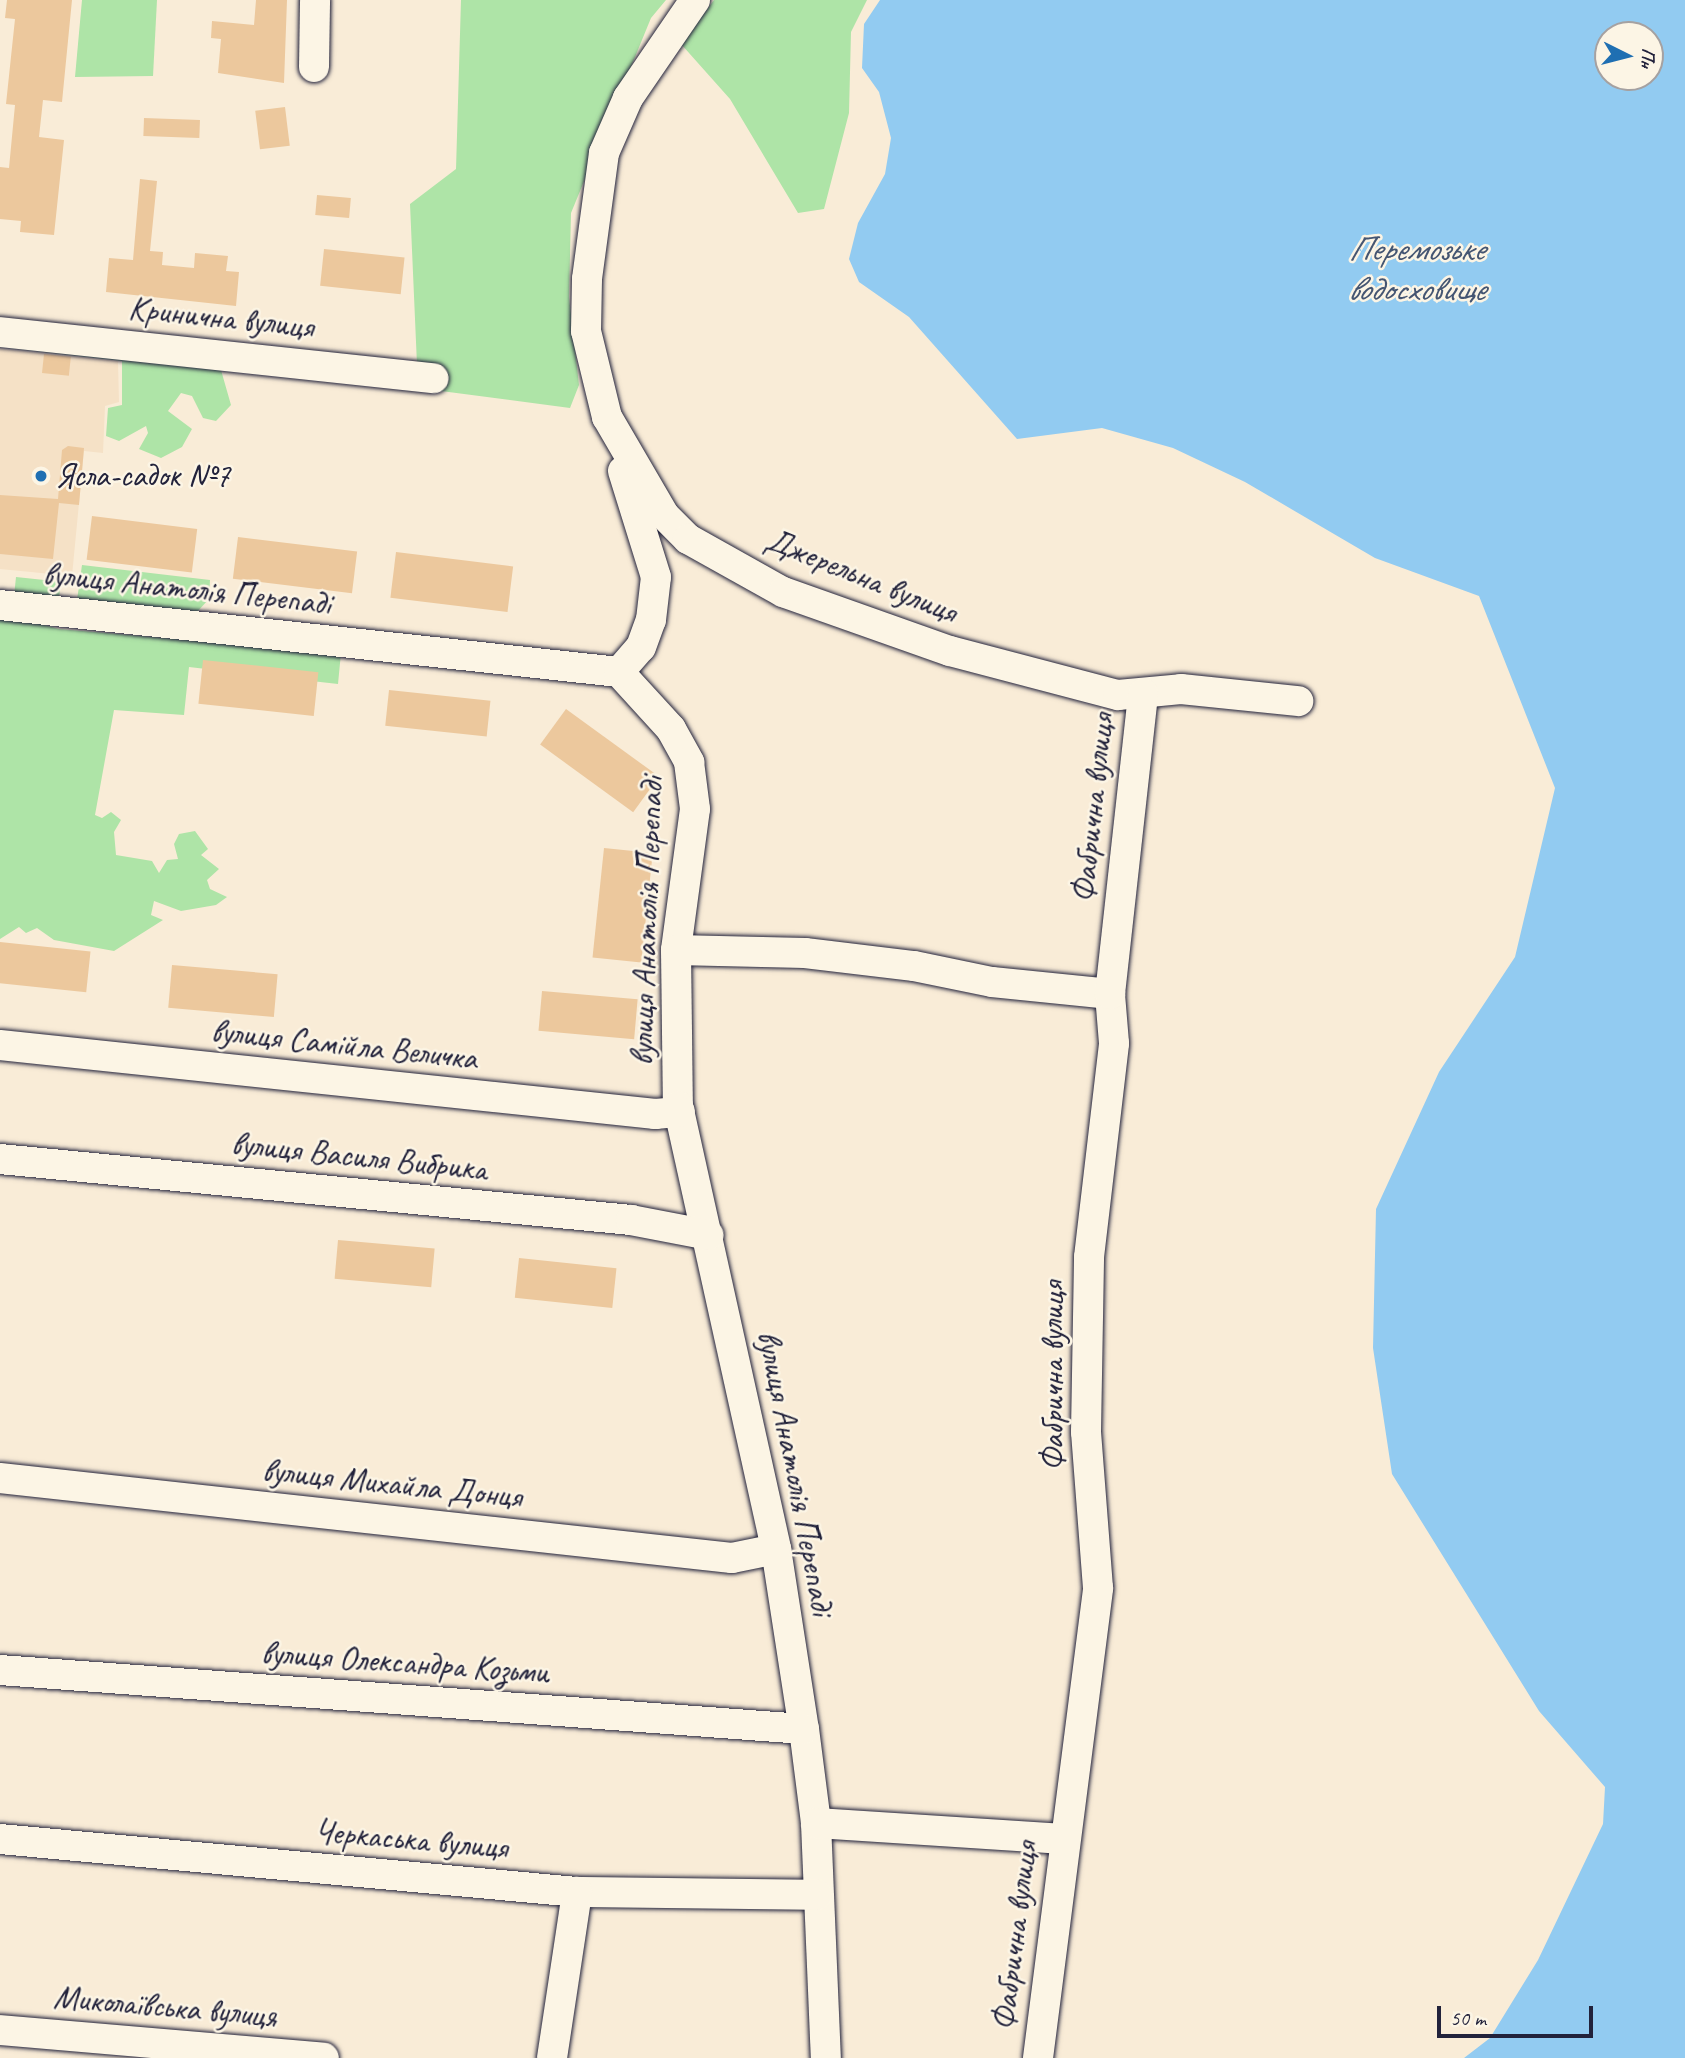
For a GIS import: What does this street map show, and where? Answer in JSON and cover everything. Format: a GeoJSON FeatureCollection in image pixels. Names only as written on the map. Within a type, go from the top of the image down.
{"type":"FeatureCollection","features":[{"type":"Feature","properties":{"kind":"street"},"geometry":{"type":"LineString","coordinates":[[314,67],[315,0]]}},
{"type":"Feature","properties":{"kind":"street","name":"Джерельна вулиця"},"geometry":{"type":"LineString","coordinates":[[695,0],[628,98],[604,153],[590,225],[586,331],[607,417],[645,486],[688,539],[783,592],[950,651],[1118,695],[1181,689],[1298,701]]}},
{"type":"Feature","properties":{"kind":"street","name":"Кринична вулиця"},"geometry":{"type":"LineString","coordinates":[[0,332],[434,378]]}},
{"type":"Feature","properties":{"kind":"street"},"geometry":{"type":"LineString","coordinates":[[607,417],[656,577],[651,620],[640,647],[618,672]]}},
{"type":"Feature","properties":{"kind":"street","name":"вулиця Анатолія Перепаді"},"geometry":{"type":"LineString","coordinates":[[0,605],[618,672],[671,729],[689,762],[695,809],[676,950],[680,1112],[776,1549],[804,1729],[816,1823],[826,2058]]}},
{"type":"Feature","properties":{"kind":"street","name":"Фабрична вулиця"},"geometry":{"type":"LineString","coordinates":[[1038,2058],[1098,1588],[1086,1432],[1089,1257],[1114,1043],[1110,994],[1143,694]]}},
{"type":"Feature","properties":{"kind":"street"},"geometry":{"type":"LineString","coordinates":[[676,950],[805,953],[1110,994]]}},
{"type":"Feature","properties":{"kind":"street","name":"вулиця Самійла Величка"},"geometry":{"type":"LineString","coordinates":[[0,1045],[654,1114],[680,1112]]}},
{"type":"Feature","properties":{"kind":"street","name":"вулиця Василя Вибрика"},"geometry":{"type":"LineString","coordinates":[[0,1159],[631,1220],[709,1235]]}},
{"type":"Feature","properties":{"kind":"street","name":"вулиця Михайла Донця"},"geometry":{"type":"LineString","coordinates":[[0,1478],[732,1558],[776,1549]]}},
{"type":"Feature","properties":{"kind":"street","name":"вулиця Олександра Козьми"},"geometry":{"type":"LineString","coordinates":[[0,1670],[804,1729]]}},
{"type":"Feature","properties":{"kind":"street"},"geometry":{"type":"LineString","coordinates":[[816,1823],[1064,1839]]}},
{"type":"Feature","properties":{"kind":"street","name":"Черкаська вулиця"},"geometry":{"type":"LineString","coordinates":[[0,1839],[577,1892],[817,1895]]}},
{"type":"Feature","properties":{"kind":"street"},"geometry":{"type":"LineString","coordinates":[[552,2058],[577,1892]]}},
{"type":"Feature","properties":{"kind":"street","name":"Миколаївська вулиця"},"geometry":{"type":"LineString","coordinates":[[0,2030],[324,2058]]}},
{"type":"Feature","properties":{"kind":"shaded area","name":"Ясла-садок №7"},"geometry":{"type":"Polygon","coordinates":[[[0,349],[118,361],[119,402],[105,406],[103,453],[84,451],[72,576],[0,569],[0,349]]]}},
{"type":"Feature","properties":{"kind":"green space"},"geometry":{"type":"Polygon","coordinates":[[[82,0],[157,0],[153,76],[75,77],[82,0]]]}},
{"type":"Feature","properties":{"kind":"green space"},"geometry":{"type":"Polygon","coordinates":[[[461,0],[666,0],[651,18],[571,213],[569,297],[579,385],[570,408],[418,388],[410,204],[456,169],[461,0]]]}},
{"type":"Feature","properties":{"kind":"green space"},"geometry":{"type":"Polygon","coordinates":[[[714,0],[867,0],[851,32],[849,113],[824,209],[798,213],[730,99],[681,44],[714,0]]]}},
{"type":"Feature","properties":{"kind":"green space"},"geometry":{"type":"Polygon","coordinates":[[[0,347],[219,363],[231,405],[216,421],[203,418],[192,396],[181,393],[168,411],[192,429],[182,447],[161,458],[139,449],[148,433],[146,426],[119,441],[106,436],[108,408],[122,405],[122,361],[0,347]]]}},
{"type":"Feature","properties":{"kind":"green space"},"geometry":{"type":"Polygon","coordinates":[[[82,565],[210,580],[209,599],[196,613],[77,600],[82,565]]]}},
{"type":"Feature","properties":{"kind":"green space"},"geometry":{"type":"Polygon","coordinates":[[[16,577],[61,582],[59,599],[14,594],[16,577]]]}},
{"type":"Feature","properties":{"kind":"green space"},"geometry":{"type":"Polygon","coordinates":[[[0,613],[59,629],[341,653],[338,684],[189,667],[184,715],[114,710],[95,815],[102,818],[111,812],[121,820],[114,832],[116,855],[152,861],[159,873],[167,860],[178,859],[174,844],[179,834],[195,831],[208,849],[201,855],[219,869],[207,880],[210,889],[227,897],[216,905],[181,911],[154,901],[151,915],[163,920],[114,951],[54,940],[37,928],[26,933],[19,927],[0,939],[0,613]]]}},
{"type":"Feature","properties":{"kind":"water","name":"Перемозьке водосховище"},"geometry":{"type":"Polygon","coordinates":[[[880,0],[1685,0],[1685,2058],[1464,2058],[1490,2038],[1538,1960],[1603,1824],[1605,1787],[1539,1711],[1392,1474],[1373,1348],[1376,1209],[1439,1072],[1515,957],[1555,788],[1479,596],[1375,558],[1245,482],[1173,448],[1102,428],[1017,439],[909,317],[859,282],[849,259],[858,223],[885,174],[891,138],[879,92],[862,68],[864,24],[880,0]]]}},
{"type":"Feature","properties":{"kind":"building"},"geometry":{"type":"Polygon","coordinates":[[[7,0],[72,0],[62,102],[43,100],[39,137],[64,140],[54,235],[20,232],[21,221],[0,219],[0,167],[9,168],[15,105],[6,104],[15,19],[5,18],[7,0]]]}},
{"type":"Feature","properties":{"kind":"building"},"geometry":{"type":"Polygon","coordinates":[[[256,0],[287,0],[284,83],[218,73],[221,39],[211,38],[212,21],[254,25],[256,0]]]}},
{"type":"Feature","properties":{"kind":"building"},"geometry":{"type":"Polygon","coordinates":[[[285,107],[290,146],[260,149],[255,111],[285,107]]]}},
{"type":"Feature","properties":{"kind":"building"},"geometry":{"type":"Polygon","coordinates":[[[144,118],[200,120],[199,138],[143,136],[144,118]]]}},
{"type":"Feature","properties":{"kind":"building"},"geometry":{"type":"Polygon","coordinates":[[[140,179],[157,181],[150,251],[163,252],[162,265],[194,268],[195,253],[228,256],[226,271],[239,272],[236,306],[106,292],[109,258],[133,260],[140,179]]]}},
{"type":"Feature","properties":{"kind":"building"},"geometry":{"type":"Polygon","coordinates":[[[317,195],[351,198],[349,218],[315,215],[317,195]]]}},
{"type":"Feature","properties":{"kind":"building"},"geometry":{"type":"Polygon","coordinates":[[[324,249],[405,257],[401,294],[320,286],[324,249]]]}},
{"type":"Feature","properties":{"kind":"building"},"geometry":{"type":"Polygon","coordinates":[[[44,354],[71,357],[69,376],[42,373],[44,354]]]}},
{"type":"Feature","properties":{"kind":"building"},"geometry":{"type":"Polygon","coordinates":[[[68,446],[84,448],[79,505],[59,503],[53,559],[0,554],[0,495],[58,499],[62,450],[68,446]]]}},
{"type":"Feature","properties":{"kind":"building"},"geometry":{"type":"Polygon","coordinates":[[[92,516],[197,529],[192,573],[87,560],[92,516]]]}},
{"type":"Feature","properties":{"kind":"building"},"geometry":{"type":"Polygon","coordinates":[[[238,537],[357,552],[352,593],[233,579],[238,537]]]}},
{"type":"Feature","properties":{"kind":"building"},"geometry":{"type":"Polygon","coordinates":[[[396,552],[513,566],[508,612],[390,598],[396,552]]]}},
{"type":"Feature","properties":{"kind":"building"},"geometry":{"type":"Polygon","coordinates":[[[203,660],[318,672],[314,716],[198,704],[203,660]]]}},
{"type":"Feature","properties":{"kind":"building"},"geometry":{"type":"Polygon","coordinates":[[[389,690],[490,701],[487,736],[385,726],[389,690]]]}},
{"type":"Feature","properties":{"kind":"building"},"geometry":{"type":"Polygon","coordinates":[[[566,709],[659,777],[633,812],[540,745],[566,709]]]}},
{"type":"Feature","properties":{"kind":"building"},"geometry":{"type":"Polygon","coordinates":[[[604,848],[653,853],[641,963],[593,957],[604,848]]]}},
{"type":"Feature","properties":{"kind":"building"},"geometry":{"type":"Polygon","coordinates":[[[0,942],[91,952],[86,992],[0,983],[0,942]]]}},
{"type":"Feature","properties":{"kind":"building"},"geometry":{"type":"Polygon","coordinates":[[[172,965],[278,974],[274,1017],[168,1008],[172,965]]]}},
{"type":"Feature","properties":{"kind":"building"},"geometry":{"type":"Polygon","coordinates":[[[542,991],[638,999],[634,1039],[539,1031],[542,991]]]}},
{"type":"Feature","properties":{"kind":"building"},"geometry":{"type":"Polygon","coordinates":[[[338,1240],[435,1248],[431,1287],[335,1279],[338,1240]]]}},
{"type":"Feature","properties":{"kind":"building"},"geometry":{"type":"Polygon","coordinates":[[[519,1258],[616,1268],[612,1308],[515,1298],[519,1258]]]}},
{"type":"Feature","properties":{"kind":"place","name":"Ясла-садок №7"},"geometry":{"type":"Point","coordinates":[41,476]}}]}
